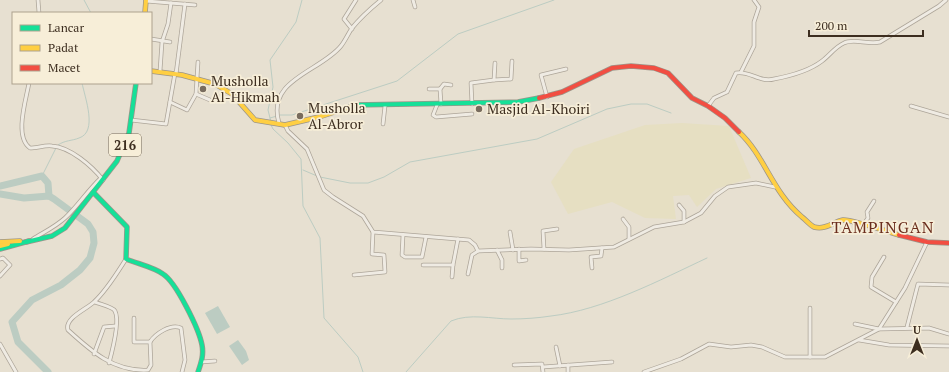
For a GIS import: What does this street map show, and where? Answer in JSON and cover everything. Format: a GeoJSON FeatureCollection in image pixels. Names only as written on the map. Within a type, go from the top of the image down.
{"type":"FeatureCollection","features":[{"type":"Feature","properties":{"kind":"main road"},"geometry":{"type":"LineString","coordinates":[[145,12],[146,0]]}},
{"type":"Feature","properties":{"kind":"main road"},"geometry":{"type":"LineString","coordinates":[[152,71],[176,74],[219,86],[242,104],[255,120],[285,125],[319,117],[346,107],[371,104],[385,106],[506,104],[547,97],[583,83],[606,70],[619,67],[642,66],[654,68],[668,73],[692,98],[708,106],[725,118],[748,140],[775,188],[791,208],[815,227],[828,227],[844,220],[927,242],[949,243]]}},
{"type":"Feature","properties":{"kind":"main road","name":"216"},"geometry":{"type":"LineString","coordinates":[[0,246],[29,241],[59,233],[70,223],[117,161],[126,142],[131,120],[136,84]]}},
{"type":"Feature","properties":{"kind":"main road"},"geometry":{"type":"LineString","coordinates":[[94,193],[127,227],[124,254],[126,259],[162,273],[172,281],[188,308],[200,339],[203,352],[198,372]]}},
{"type":"Feature","properties":{"kind":"main road"},"geometry":{"type":"LineString","coordinates":[[0,242],[29,241]]}},
{"type":"Feature","properties":{"kind":"main road"},"geometry":{"type":"LineString","coordinates":[[0,249],[29,241]]}},
{"type":"Feature","properties":{"kind":"street"},"geometry":{"type":"LineString","coordinates":[[38,0],[39,12]]}},
{"type":"Feature","properties":{"kind":"street"},"geometry":{"type":"LineString","coordinates":[[146,0],[195,5]]}},
{"type":"Feature","properties":{"kind":"street"},"geometry":{"type":"LineString","coordinates":[[352,29],[344,19],[356,0]]}},
{"type":"Feature","properties":{"kind":"street"},"geometry":{"type":"LineString","coordinates":[[277,123],[277,102],[291,82],[319,64],[340,47],[365,12],[381,0]]}},
{"type":"Feature","properties":{"kind":"street"},"geometry":{"type":"LineString","coordinates":[[413,0],[415,7]]}},
{"type":"Feature","properties":{"kind":"street"},"geometry":{"type":"LineString","coordinates":[[741,72],[755,40],[754,22],[759,7],[754,0]]}},
{"type":"Feature","properties":{"kind":"street"},"geometry":{"type":"LineString","coordinates":[[708,106],[714,98],[727,92],[734,74],[741,72],[767,80],[797,73],[822,61],[846,42],[874,44],[880,42],[939,6],[946,0]]}},
{"type":"Feature","properties":{"kind":"street"},"geometry":{"type":"LineString","coordinates":[[160,71],[162,42],[168,24],[170,3]]}},
{"type":"Feature","properties":{"kind":"street"},"geometry":{"type":"LineString","coordinates":[[131,120],[166,124],[176,74],[185,4]]}},
{"type":"Feature","properties":{"kind":"street"},"geometry":{"type":"LineString","coordinates":[[152,40],[170,42]]}},
{"type":"Feature","properties":{"kind":"street"},"geometry":{"type":"LineString","coordinates":[[472,104],[471,83],[511,79],[512,61]]}},
{"type":"Feature","properties":{"kind":"street"},"geometry":{"type":"LineString","coordinates":[[170,102],[187,110],[196,94],[198,62]]}},
{"type":"Feature","properties":{"kind":"street"},"geometry":{"type":"LineString","coordinates":[[494,80],[495,63]]}},
{"type":"Feature","properties":{"kind":"street"},"geometry":{"type":"LineString","coordinates":[[547,97],[541,75],[566,69]]}},
{"type":"Feature","properties":{"kind":"street"},"geometry":{"type":"LineString","coordinates":[[29,84],[22,137],[24,142],[30,148],[51,146],[66,150],[94,170],[102,179],[86,192],[66,217],[51,229],[29,241]]}},
{"type":"Feature","properties":{"kind":"street"},"geometry":{"type":"LineString","coordinates":[[451,85],[444,84],[440,89],[439,104],[433,116],[472,114]]}},
{"type":"Feature","properties":{"kind":"street"},"geometry":{"type":"LineString","coordinates":[[429,89],[440,89]]}},
{"type":"Feature","properties":{"kind":"street"},"geometry":{"type":"LineString","coordinates":[[196,94],[210,100]]}},
{"type":"Feature","properties":{"kind":"street"},"geometry":{"type":"LineString","coordinates":[[383,124],[385,106]]}},
{"type":"Feature","properties":{"kind":"street"},"geometry":{"type":"LineString","coordinates":[[911,106],[949,117]]}},
{"type":"Feature","properties":{"kind":"street"},"geometry":{"type":"LineString","coordinates":[[285,125],[288,131],[307,149],[324,190],[363,216],[373,232],[372,254],[384,256],[385,272],[354,275]]}},
{"type":"Feature","properties":{"kind":"street"},"geometry":{"type":"LineString","coordinates":[[468,274],[472,255],[478,251],[519,249],[569,250],[614,247],[654,227],[684,222],[701,213],[715,196],[728,187],[756,183],[775,188]]}},
{"type":"Feature","properties":{"kind":"street"},"geometry":{"type":"LineString","coordinates":[[863,225],[868,218],[866,214],[874,201]]}},
{"type":"Feature","properties":{"kind":"street"},"geometry":{"type":"LineString","coordinates":[[679,205],[684,211],[684,222]]}},
{"type":"Feature","properties":{"kind":"street"},"geometry":{"type":"LineString","coordinates":[[623,219],[629,227],[629,240]]}},
{"type":"Feature","properties":{"kind":"street"},"geometry":{"type":"LineString","coordinates":[[544,249],[543,231],[557,229]]}},
{"type":"Feature","properties":{"kind":"street"},"geometry":{"type":"LineString","coordinates":[[373,232],[403,236],[458,239],[472,242],[478,251]]}},
{"type":"Feature","properties":{"kind":"street"},"geometry":{"type":"LineString","coordinates":[[510,232],[513,250]]}},
{"type":"Feature","properties":{"kind":"street"},"geometry":{"type":"LineString","coordinates":[[403,236],[402,255],[405,257],[422,257],[426,237]]}},
{"type":"Feature","properties":{"kind":"street"},"geometry":{"type":"LineString","coordinates":[[452,277],[458,239]]}},
{"type":"Feature","properties":{"kind":"street"},"geometry":{"type":"LineString","coordinates":[[644,372],[681,359],[709,344],[731,347],[751,345],[762,347],[785,357],[825,357],[879,329],[896,302],[927,242]]}},
{"type":"Feature","properties":{"kind":"street"},"geometry":{"type":"LineString","coordinates":[[592,268],[591,257],[601,256],[602,248]]}},
{"type":"Feature","properties":{"kind":"street"},"geometry":{"type":"LineString","coordinates":[[519,249],[519,261],[526,260]]}},
{"type":"Feature","properties":{"kind":"street"},"geometry":{"type":"LineString","coordinates":[[497,250],[502,260],[502,268]]}},
{"type":"Feature","properties":{"kind":"street"},"geometry":{"type":"LineString","coordinates":[[884,257],[872,277],[871,287],[896,302]]}},
{"type":"Feature","properties":{"kind":"street"},"geometry":{"type":"LineString","coordinates":[[0,259],[3,258],[10,265],[0,276]]}},
{"type":"Feature","properties":{"kind":"street"},"geometry":{"type":"LineString","coordinates":[[126,259],[95,302],[69,321],[67,326],[68,330],[94,354],[109,363],[130,368],[148,370],[151,365],[150,342],[157,334],[177,327],[181,328],[185,360],[182,372]]}},
{"type":"Feature","properties":{"kind":"street"},"geometry":{"type":"LineString","coordinates":[[423,265],[453,265]]}},
{"type":"Feature","properties":{"kind":"street"},"geometry":{"type":"LineString","coordinates":[[907,327],[918,284],[949,285]]}},
{"type":"Feature","properties":{"kind":"street"},"geometry":{"type":"LineString","coordinates":[[95,302],[115,311],[116,332],[109,363]]}},
{"type":"Feature","properties":{"kind":"street"},"geometry":{"type":"LineString","coordinates":[[810,308],[810,357]]}},
{"type":"Feature","properties":{"kind":"street"},"geometry":{"type":"LineString","coordinates":[[134,318],[134,342],[150,342]]}},
{"type":"Feature","properties":{"kind":"street"},"geometry":{"type":"LineString","coordinates":[[855,324],[879,329],[907,327],[929,328],[949,334]]}},
{"type":"Feature","properties":{"kind":"street"},"geometry":{"type":"LineString","coordinates":[[94,354],[104,327],[115,326]]}},
{"type":"Feature","properties":{"kind":"street"},"geometry":{"type":"LineString","coordinates":[[859,340],[889,345],[949,346]]}},
{"type":"Feature","properties":{"kind":"street"},"geometry":{"type":"LineString","coordinates":[[0,344],[16,372]]}},
{"type":"Feature","properties":{"kind":"street"},"geometry":{"type":"LineString","coordinates":[[556,347],[560,366]]}},
{"type":"Feature","properties":{"kind":"street"},"geometry":{"type":"LineString","coordinates":[[201,362],[215,361]]}},
{"type":"Feature","properties":{"kind":"street"},"geometry":{"type":"LineString","coordinates":[[514,365],[542,364],[543,367],[612,362]]}},
{"type":"Feature","properties":{"kind":"street"},"geometry":{"type":"LineString","coordinates":[[568,365],[568,372]]}},
{"type":"Feature","properties":{"kind":"street"},"geometry":{"type":"LineString","coordinates":[[543,367],[543,372]]}},
{"type":"Feature","properties":{"kind":"shaded area"},"geometry":{"type":"Polygon","coordinates":[[[682,123],[729,126],[751,178],[716,189],[697,207],[689,195],[673,196],[676,219],[645,218],[612,202],[568,214],[551,182],[574,149],[645,125],[682,123]]]}},
{"type":"Feature","properties":{"kind":"shaded area"},"geometry":{"type":"Polygon","coordinates":[[[218,306],[230,327],[217,334],[205,313],[218,306]]]}},
{"type":"Feature","properties":{"kind":"shaded area"},"geometry":{"type":"Polygon","coordinates":[[[238,340],[246,351],[249,360],[242,365],[229,346],[238,340]]]}},
{"type":"Feature","properties":{"kind":"waterway"},"geometry":{"type":"LineString","coordinates":[[84,0],[90,12]]}},
{"type":"Feature","properties":{"kind":"waterway"},"geometry":{"type":"LineString","coordinates":[[271,122],[268,110],[273,87],[270,60],[296,22],[302,0]]}},
{"type":"Feature","properties":{"kind":"waterway"},"geometry":{"type":"LineString","coordinates":[[280,115],[292,115],[397,81],[458,34],[554,0]]}},
{"type":"Feature","properties":{"kind":"waterway"},"geometry":{"type":"LineString","coordinates":[[58,145],[85,135],[88,129],[89,114],[82,84]]}},
{"type":"Feature","properties":{"kind":"waterway"},"geometry":{"type":"LineString","coordinates":[[320,177],[350,183],[368,183],[384,177],[410,162],[537,139],[607,109],[631,104],[647,104],[671,113]]}},
{"type":"Feature","properties":{"kind":"waterway"},"geometry":{"type":"LineString","coordinates":[[270,118],[277,116]]}},
{"type":"Feature","properties":{"kind":"waterway"},"geometry":{"type":"LineString","coordinates":[[271,125],[301,159],[303,206],[320,238],[324,318],[358,357],[363,372]]}},
{"type":"Feature","properties":{"kind":"waterway"},"geometry":{"type":"LineString","coordinates":[[42,176],[56,148]]}},
{"type":"Feature","properties":{"kind":"waterway"},"geometry":{"type":"LineString","coordinates":[[303,170],[317,176]]}},
{"type":"Feature","properties":{"kind":"waterway"},"geometry":{"type":"LineString","coordinates":[[0,186],[42,176],[48,183],[49,196]]}},
{"type":"Feature","properties":{"kind":"waterway"},"geometry":{"type":"LineString","coordinates":[[0,194],[24,198],[49,196],[88,224],[93,232],[94,243],[90,258],[80,270],[61,285],[32,300],[12,322],[18,342],[48,372]]}},
{"type":"Feature","properties":{"kind":"waterway"},"geometry":{"type":"LineString","coordinates":[[406,372],[451,321],[466,317],[511,319],[546,317],[571,313],[591,308],[631,293],[707,258]]}},
{"type":"Feature","properties":{"kind":"traffic: fast"},"geometry":{"type":"LineString","coordinates":[[26,242],[52,236],[65,228],[117,161],[129,133],[136,84]]}},
{"type":"Feature","properties":{"kind":"traffic: fast"},"geometry":{"type":"LineString","coordinates":[[350,107],[354,105],[518,102],[539,98]]}},
{"type":"Feature","properties":{"kind":"traffic: fast"},"geometry":{"type":"LineString","coordinates":[[94,193],[127,227],[126,259],[150,267],[163,274],[174,286],[180,296],[192,318],[203,349],[198,372]]}},
{"type":"Feature","properties":{"kind":"traffic: fast"},"geometry":{"type":"LineString","coordinates":[[0,249],[29,241]]}},
{"type":"Feature","properties":{"kind":"traffic: slow"},"geometry":{"type":"LineString","coordinates":[[145,12],[146,0]]}},
{"type":"Feature","properties":{"kind":"traffic: slow"},"geometry":{"type":"LineString","coordinates":[[152,71],[182,75],[215,84],[232,94],[255,120],[285,125],[319,117],[350,107]]}},
{"type":"Feature","properties":{"kind":"traffic: slow"},"geometry":{"type":"LineString","coordinates":[[739,132],[756,152],[783,197],[812,226],[818,228],[847,220],[899,235]]}},
{"type":"Feature","properties":{"kind":"traffic: slow"},"geometry":{"type":"LineString","coordinates":[[0,242],[20,241]]}},
{"type":"Feature","properties":{"kind":"traffic: slow"},"geometry":{"type":"LineString","coordinates":[[0,246],[8,244]]}},
{"type":"Feature","properties":{"kind":"traffic: jam"},"geometry":{"type":"LineString","coordinates":[[539,98],[562,92],[612,68],[631,66],[654,68],[668,73],[692,98],[708,106],[725,118],[739,132]]}},
{"type":"Feature","properties":{"kind":"traffic: jam"},"geometry":{"type":"LineString","coordinates":[[899,235],[927,242],[949,243]]}},
{"type":"Feature","properties":{"kind":"place","name":"Musholla Al-Hikmah"},"geometry":{"type":"Point","coordinates":[203,89]}},
{"type":"Feature","properties":{"kind":"place","name":"Masjid Al-Khoiri"},"geometry":{"type":"Point","coordinates":[479,109]}},
{"type":"Feature","properties":{"kind":"place","name":"Musholla Al-Abror"},"geometry":{"type":"Point","coordinates":[300,116]}},
{"type":"Feature","properties":{"kind":"district","name":"TAMPINGAN"},"geometry":{"type":"Point","coordinates":[883,227]}}]}
